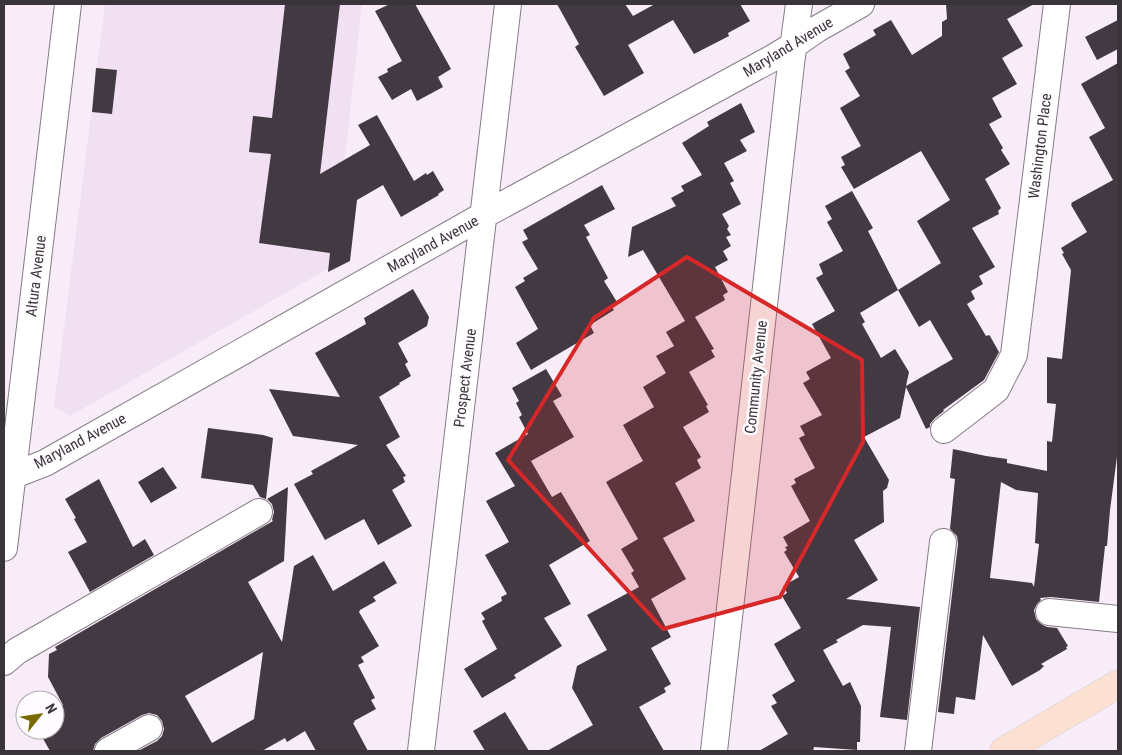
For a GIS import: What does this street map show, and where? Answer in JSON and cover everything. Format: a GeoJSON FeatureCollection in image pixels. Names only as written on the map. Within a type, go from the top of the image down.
{"type":"FeatureCollection","features":[{"type":"Feature","properties":{"kind":"main road"},"geometry":{"type":"LineString","coordinates":[[1004,751],[1118,684]]}},
{"type":"Feature","properties":{"kind":"street","name":"Altura Avenue"},"geometry":{"type":"LineString","coordinates":[[4,548],[8,477],[68,4]]}},
{"type":"Feature","properties":{"kind":"street","name":"Prospect Avenue"},"geometry":{"type":"LineString","coordinates":[[421,751],[508,4]]}},
{"type":"Feature","properties":{"kind":"street","name":"Community Avenue"},"geometry":{"type":"LineString","coordinates":[[714,751],[787,93],[799,4]]}},
{"type":"Feature","properties":{"kind":"street","name":"Maryland Avenue"},"geometry":{"type":"LineString","coordinates":[[8,477],[45,463],[484,215],[794,45],[817,29],[861,4]]}},
{"type":"Feature","properties":{"kind":"street","name":"Washington Place"},"geometry":{"type":"LineString","coordinates":[[944,430],[996,390],[1014,355],[1057,4]]}},
{"type":"Feature","properties":{"kind":"street"},"geometry":{"type":"LineString","coordinates":[[4,662],[17,651],[259,512]]}},
{"type":"Feature","properties":{"kind":"street"},"geometry":{"type":"LineString","coordinates":[[918,751],[943,542]]}},
{"type":"Feature","properties":{"kind":"street"},"geometry":{"type":"LineString","coordinates":[[1050,612],[1118,619]]}},
{"type":"Feature","properties":{"kind":"street"},"geometry":{"type":"LineString","coordinates":[[108,751],[149,728]]}},
{"type":"Feature","properties":{"kind":"highlighted area"},"geometry":{"type":"Polygon","coordinates":[[[687,257],[862,360],[863,442],[780,597],[663,629],[508,460],[594,318],[687,257]]]}},
{"type":"Feature","properties":{"kind":"shaded area"},"geometry":{"type":"Polygon","coordinates":[[[105,4],[362,4],[333,266],[70,416],[54,407],[105,4]]]}},
{"type":"Feature","properties":{"kind":"building"},"geometry":{"type":"Polygon","coordinates":[[[285,4],[340,4],[320,174],[370,145],[358,125],[377,115],[414,181],[433,171],[444,190],[439,195],[401,217],[383,185],[357,200],[350,261],[328,272],[330,253],[259,243],[271,154],[249,152],[253,116],[272,118],[285,4]]]}},
{"type":"Feature","properties":{"kind":"building"},"geometry":{"type":"Polygon","coordinates":[[[390,4],[415,4],[451,69],[438,77],[443,87],[417,101],[411,89],[392,100],[378,77],[388,72],[387,69],[402,61],[375,11],[390,4]]]}},
{"type":"Feature","properties":{"kind":"building"},"geometry":{"type":"Polygon","coordinates":[[[557,4],[625,4],[633,16],[655,4],[740,4],[750,21],[728,33],[729,36],[694,54],[673,20],[628,45],[644,73],[604,96],[575,47],[579,44],[557,4]]]}},
{"type":"Feature","properties":{"kind":"building"},"geometry":{"type":"Polygon","coordinates":[[[946,4],[1034,4],[1007,19],[1023,46],[1002,58],[1017,84],[992,98],[1002,117],[989,124],[1010,164],[985,179],[1001,208],[998,211],[999,214],[972,228],[995,267],[979,276],[983,284],[971,291],[975,299],[967,304],[986,336],[990,336],[999,352],[984,380],[943,410],[930,424],[930,427],[926,429],[906,387],[900,418],[864,437],[889,480],[887,488],[883,491],[884,522],[854,540],[878,580],[846,599],[920,607],[907,720],[880,717],[891,627],[863,625],[836,640],[838,642],[823,650],[843,686],[850,682],[861,706],[860,742],[857,742],[857,750],[814,747],[813,751],[759,751],[788,734],[771,706],[777,703],[772,695],[795,681],[774,644],[801,628],[782,596],[787,593],[783,586],[799,577],[784,552],[787,550],[785,547],[788,546],[783,537],[810,521],[791,486],[796,483],[794,479],[815,468],[799,438],[805,435],[800,426],[822,415],[803,383],[810,379],[806,372],[831,358],[812,324],[835,311],[816,278],[823,274],[819,264],[843,251],[827,222],[832,219],[825,206],[852,191],[873,228],[868,231],[898,290],[941,263],[917,221],[950,200],[921,151],[854,189],[841,167],[845,165],[841,157],[861,146],[840,108],[860,96],[845,71],[850,68],[843,54],[876,35],[873,30],[891,20],[912,55],[942,36],[942,22],[947,19],[946,4]],[[898,290],[860,313],[865,322],[862,324],[881,358],[895,349],[909,372],[906,386],[953,359],[930,320],[919,327],[898,290]]]}},
{"type":"Feature","properties":{"kind":"building"},"geometry":{"type":"Polygon","coordinates":[[[1118,20],[1118,49],[1097,60],[1085,37],[1118,20]]]}},
{"type":"Feature","properties":{"kind":"building"},"geometry":{"type":"Polygon","coordinates":[[[1118,63],[1118,449],[1099,602],[1051,597],[1040,598],[1041,600],[1034,610],[1036,619],[1047,627],[1057,628],[1068,646],[1066,647],[1067,649],[1041,664],[1044,666],[1040,670],[1012,686],[983,635],[975,700],[956,697],[954,714],[938,712],[958,544],[957,536],[950,529],[955,479],[950,478],[953,449],[1007,459],[1007,463],[1047,471],[1047,441],[1052,442],[1056,404],[1047,403],[1047,357],[1062,359],[1071,270],[1062,254],[1064,253],[1061,248],[1087,232],[1071,203],[1113,180],[1089,137],[1105,128],[1081,84],[1118,63]],[[1001,482],[990,578],[1032,583],[1034,587],[1039,544],[1035,543],[1038,493],[1016,490],[1001,482]]]}},
{"type":"Feature","properties":{"kind":"building"},"geometry":{"type":"Polygon","coordinates":[[[96,68],[117,70],[112,114],[92,112],[96,68]]]}},
{"type":"Feature","properties":{"kind":"building"},"geometry":{"type":"Polygon","coordinates":[[[741,103],[755,132],[740,140],[747,151],[724,163],[734,181],[730,183],[741,204],[722,214],[729,226],[727,229],[731,235],[726,237],[731,246],[723,251],[728,260],[715,267],[728,292],[723,295],[725,300],[695,317],[714,349],[711,350],[715,357],[689,372],[708,405],[706,406],[709,412],[683,427],[701,457],[697,460],[701,468],[675,483],[695,521],[663,538],[686,579],[651,599],[671,637],[651,648],[671,684],[664,688],[666,692],[639,707],[664,751],[547,751],[593,725],[572,688],[577,666],[607,650],[587,615],[639,587],[631,573],[634,571],[621,549],[638,539],[606,482],[643,461],[623,425],[654,407],[643,387],[666,373],[656,356],[674,346],[666,332],[685,321],[643,250],[628,257],[632,227],[676,206],[671,198],[684,191],[681,186],[702,175],[682,143],[709,126],[707,122],[741,103]]]}},
{"type":"Feature","properties":{"kind":"building"},"geometry":{"type":"Polygon","coordinates":[[[602,185],[615,209],[584,225],[590,235],[586,237],[608,278],[604,281],[617,302],[611,306],[614,310],[590,325],[594,333],[531,370],[516,343],[538,329],[515,287],[525,281],[523,278],[538,269],[522,242],[528,239],[523,230],[602,185]]]}},
{"type":"Feature","properties":{"kind":"building"},"geometry":{"type":"Polygon","coordinates":[[[413,289],[429,317],[427,326],[398,343],[408,362],[405,364],[411,376],[379,397],[400,437],[386,445],[406,476],[403,477],[405,482],[392,490],[412,526],[378,545],[364,519],[325,540],[294,484],[313,474],[311,471],[358,445],[293,436],[269,389],[340,397],[315,353],[366,324],[364,318],[413,289]]]}},
{"type":"Feature","properties":{"kind":"building"},"geometry":{"type":"Polygon","coordinates":[[[546,369],[562,396],[553,401],[574,437],[531,461],[552,497],[561,492],[590,541],[549,565],[571,604],[544,618],[562,646],[514,675],[516,678],[482,698],[464,669],[497,649],[482,621],[485,619],[481,613],[502,601],[501,597],[507,594],[485,555],[509,542],[486,501],[515,486],[495,453],[528,434],[519,417],[522,415],[516,403],[519,401],[512,388],[546,369]]]}},
{"type":"Feature","properties":{"kind":"building"},"geometry":{"type":"Polygon","coordinates":[[[208,428],[273,438],[266,499],[260,497],[253,485],[201,478],[208,428]]]}},
{"type":"Feature","properties":{"kind":"building"},"geometry":{"type":"Polygon","coordinates":[[[163,467],[177,488],[151,503],[138,482],[163,467]]]}},
{"type":"Feature","properties":{"kind":"building"},"geometry":{"type":"Polygon","coordinates":[[[99,479],[133,547],[145,539],[154,555],[90,592],[68,552],[87,542],[65,499],[99,479]]]}},
{"type":"Feature","properties":{"kind":"building"},"geometry":{"type":"Polygon","coordinates":[[[288,487],[284,561],[248,582],[282,642],[294,566],[313,555],[333,591],[384,561],[397,583],[373,597],[376,601],[359,612],[379,646],[361,657],[364,662],[358,665],[375,698],[371,700],[376,709],[353,723],[368,751],[316,751],[305,731],[287,742],[285,738],[262,751],[138,751],[157,741],[162,736],[164,729],[162,721],[157,715],[149,713],[101,738],[95,744],[93,751],[50,751],[44,740],[65,740],[65,690],[55,690],[48,677],[49,654],[57,650],[55,647],[273,521],[274,512],[272,504],[267,499],[288,487]],[[263,652],[185,696],[212,743],[254,719],[263,652]]]}},
{"type":"Feature","properties":{"kind":"building"},"geometry":{"type":"Polygon","coordinates":[[[505,712],[529,751],[485,751],[473,731],[505,712]]]}}]}
